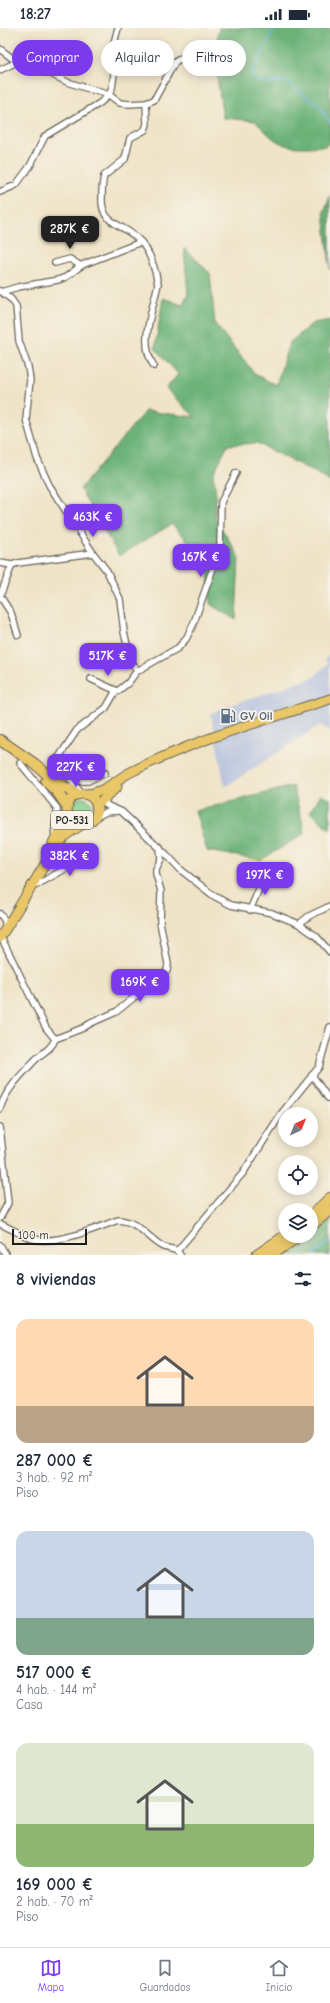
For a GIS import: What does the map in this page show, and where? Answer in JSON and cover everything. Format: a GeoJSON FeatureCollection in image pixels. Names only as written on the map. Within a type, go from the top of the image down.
{"type":"FeatureCollection","features":[{"type":"Feature","properties":{"kind":"highway"},"geometry":{"type":"LineString","coordinates":[[4,742],[81,794]]}},
{"type":"Feature","properties":{"kind":"highway"},"geometry":{"type":"LineString","coordinates":[[4,742],[58,793],[67,810]]}},
{"type":"Feature","properties":{"kind":"highway"},"geometry":{"type":"LineString","coordinates":[[318,1209],[330,1198]]}},
{"type":"Feature","properties":{"kind":"highway"},"geometry":{"type":"LineString","coordinates":[[318,1220],[330,1210]]}},
{"type":"Feature","properties":{"kind":"highway"},"geometry":{"type":"LineString","coordinates":[[257,1255],[278,1241]]}},
{"type":"Feature","properties":{"kind":"highway"},"geometry":{"type":"LineString","coordinates":[[271,1255],[289,1243]]}},
{"type":"Feature","properties":{"kind":"main road","name":"PO-531"},"geometry":{"type":"LineString","coordinates":[[1,939],[4,919],[55,840],[70,800],[81,794],[99,792],[128,774],[201,741],[330,699]]}},
{"type":"Feature","properties":{"kind":"main road","name":"PO-531"},"geometry":{"type":"LineString","coordinates":[[1,939],[29,889],[63,837],[82,824],[90,822],[96,817],[98,806],[105,797],[145,766]]}},
{"type":"Feature","properties":{"kind":"main road","name":"PO-531"},"geometry":{"type":"LineString","coordinates":[[81,794],[93,798],[98,806]]}},
{"type":"Feature","properties":{"kind":"main road","name":"PO-531"},"geometry":{"type":"LineString","coordinates":[[67,810],[72,820],[82,824]]}},
{"type":"Feature","properties":{"kind":"street"},"geometry":{"type":"LineString","coordinates":[[0,192],[16,185],[30,166],[46,136],[100,103],[109,95],[112,88],[116,59],[114,42],[118,28]]}},
{"type":"Feature","properties":{"kind":"street"},"geometry":{"type":"LineString","coordinates":[[0,49],[12,58]]}},
{"type":"Feature","properties":{"kind":"street"},"geometry":{"type":"LineString","coordinates":[[55,76],[67,82],[109,95],[120,103],[146,103],[154,100],[158,96],[163,83],[176,62],[182,58]]}},
{"type":"Feature","properties":{"kind":"street"},"geometry":{"type":"LineString","coordinates":[[0,70],[12,64]]}},
{"type":"Feature","properties":{"kind":"street"},"geometry":{"type":"LineString","coordinates":[[146,103],[147,124],[145,130],[130,138],[125,159],[104,176],[102,208],[107,217],[141,242],[152,262],[158,284],[145,344],[149,359],[154,366]]}},
{"type":"Feature","properties":{"kind":"street"},"geometry":{"type":"LineString","coordinates":[[0,291],[58,280],[66,277],[81,266],[141,242]]}},
{"type":"Feature","properties":{"kind":"street"},"geometry":{"type":"LineString","coordinates":[[55,263],[70,259],[81,266]]}},
{"type":"Feature","properties":{"kind":"street"},"geometry":{"type":"LineString","coordinates":[[0,291],[11,299],[16,306],[19,342],[28,367],[30,380],[26,419],[37,458],[49,485],[93,554],[107,571],[120,599],[131,661],[137,671]]}},
{"type":"Feature","properties":{"kind":"street"},"geometry":{"type":"LineString","coordinates":[[68,784],[57,766],[58,758],[77,730],[106,708],[111,698],[117,691],[128,683],[137,671],[178,648],[186,639],[194,625],[220,548],[221,502],[236,473]]}},
{"type":"Feature","properties":{"kind":"street"},"geometry":{"type":"LineString","coordinates":[[0,563],[12,566],[18,563],[93,554]]}},
{"type":"Feature","properties":{"kind":"street"},"geometry":{"type":"LineString","coordinates":[[12,566],[0,596],[11,613],[18,635]]}},
{"type":"Feature","properties":{"kind":"street"},"geometry":{"type":"LineString","coordinates":[[91,679],[117,691]]}},
{"type":"Feature","properties":{"kind":"street"},"geometry":{"type":"LineString","coordinates":[[58,758],[81,781],[88,781],[105,773]]}},
{"type":"Feature","properties":{"kind":"street"},"geometry":{"type":"LineString","coordinates":[[20,763],[58,808],[58,815],[53,829],[55,840]]}},
{"type":"Feature","properties":{"kind":"street"},"geometry":{"type":"LineString","coordinates":[[105,797],[106,805],[122,812],[160,847],[180,870],[214,896],[231,905],[250,910],[272,913],[299,924],[316,936],[330,952]]}},
{"type":"Feature","properties":{"kind":"street"},"geometry":{"type":"LineString","coordinates":[[98,806],[108,809],[112,808]]}},
{"type":"Feature","properties":{"kind":"street"},"geometry":{"type":"LineString","coordinates":[[96,817],[110,811],[122,812]]}},
{"type":"Feature","properties":{"kind":"street"},"geometry":{"type":"LineString","coordinates":[[55,1039],[67,1036],[116,1012],[167,971],[168,964],[160,922],[161,891],[156,874],[156,869],[161,859],[160,847]]}},
{"type":"Feature","properties":{"kind":"street"},"geometry":{"type":"LineString","coordinates":[[29,889],[45,882],[74,864],[82,856]]}},
{"type":"Feature","properties":{"kind":"street"},"geometry":{"type":"LineString","coordinates":[[38,875],[39,880],[45,882]]}},
{"type":"Feature","properties":{"kind":"street"},"geometry":{"type":"LineString","coordinates":[[250,910],[264,875]]}},
{"type":"Feature","properties":{"kind":"street"},"geometry":{"type":"LineString","coordinates":[[299,924],[309,916],[330,906]]}},
{"type":"Feature","properties":{"kind":"street"},"geometry":{"type":"LineString","coordinates":[[1,939],[46,1028],[55,1039]]}},
{"type":"Feature","properties":{"kind":"street"},"geometry":{"type":"LineString","coordinates":[[0,1224],[34,1239],[45,1240],[87,1232],[118,1220],[124,1220],[140,1228],[163,1247],[179,1253],[243,1173],[280,1114],[319,1067],[330,1027]]}},
{"type":"Feature","properties":{"kind":"street"},"geometry":{"type":"LineString","coordinates":[[0,1110],[2,1101],[10,1089],[37,1058],[53,1046],[55,1039]]}},
{"type":"Feature","properties":{"kind":"street"},"geometry":{"type":"LineString","coordinates":[[312,1075],[328,1098]]}},
{"type":"Feature","properties":{"kind":"street"},"geometry":{"type":"LineString","coordinates":[[0,1127],[8,1203],[0,1218]]}},
{"type":"Feature","properties":{"kind":"street"},"geometry":{"type":"LineString","coordinates":[[0,1245],[6,1255]]}},
{"type":"Feature","properties":{"kind":"shaded area"},"geometry":{"type":"Polygon","coordinates":[[[330,655],[330,731],[320,725],[225,787],[211,714],[219,709],[314,677],[328,663],[325,659],[330,655]]]}},
{"type":"Feature","properties":{"kind":"green space"},"geometry":{"type":"Polygon","coordinates":[[[219,28],[330,28],[330,142],[326,146],[294,147],[279,142],[264,130],[256,121],[223,118],[217,76],[246,76],[246,40],[217,40],[219,28]]]}},
{"type":"Feature","properties":{"kind":"green space"},"geometry":{"type":"Polygon","coordinates":[[[330,195],[330,270],[324,212],[330,195]]]}},
{"type":"Feature","properties":{"kind":"green space"},"geometry":{"type":"Polygon","coordinates":[[[184,248],[210,273],[215,324],[256,375],[276,385],[289,343],[313,323],[330,320],[330,482],[320,475],[257,443],[228,445],[213,474],[216,494],[215,518],[239,556],[236,620],[211,605],[207,562],[172,524],[119,556],[80,489],[145,411],[195,417],[166,389],[178,374],[155,348],[163,298],[182,305],[188,294],[184,248]]]}},
{"type":"Feature","properties":{"kind":"green space"},"geometry":{"type":"Polygon","coordinates":[[[293,786],[305,833],[261,860],[207,851],[195,811],[293,786]]]}},
{"type":"Feature","properties":{"kind":"green space"},"geometry":{"type":"Polygon","coordinates":[[[321,794],[330,799],[330,829],[310,812],[321,794]]]}},
{"type":"Feature","properties":{"kind":"green space"},"geometry":{"type":"Polygon","coordinates":[[[82,798],[90,801],[93,809],[90,817],[82,820],[74,817],[71,809],[74,801],[82,798]]]}},
{"type":"Feature","properties":{"kind":"green space"},"geometry":{"type":"Polygon","coordinates":[[[330,1217],[330,1255],[289,1255],[302,1243],[318,1243],[318,1228],[330,1217]]]}},
{"type":"Feature","properties":{"kind":"waterway"},"geometry":{"type":"LineString","coordinates":[[273,28],[273,32],[253,70],[252,77],[259,82],[264,83],[286,81],[320,107],[330,122]]}},
{"type":"Feature","properties":{"kind":"waterway"},"geometry":{"type":"LineString","coordinates":[[314,1255],[330,1241]]}},
{"type":"Feature","properties":{"kind":"place","name":"GV Oil"},"geometry":{"type":"Point","coordinates":[228,716]}}]}
